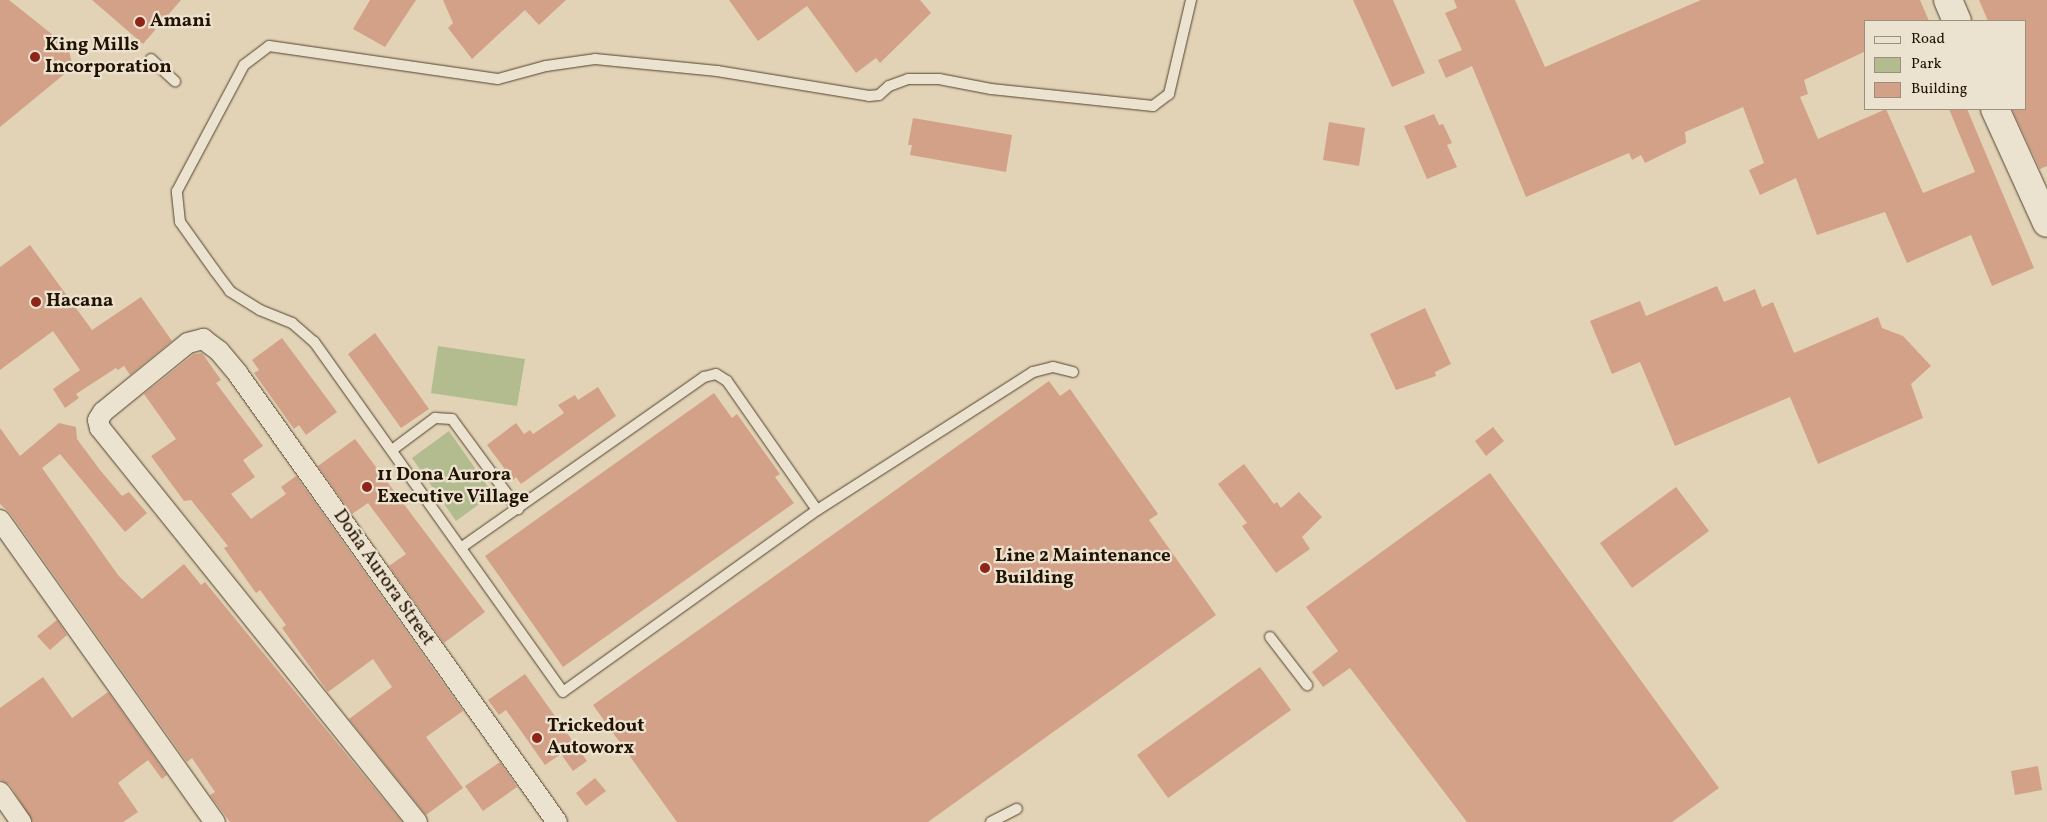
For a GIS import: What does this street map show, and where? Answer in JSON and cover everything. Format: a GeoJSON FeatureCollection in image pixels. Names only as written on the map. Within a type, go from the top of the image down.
{"type":"FeatureCollection","features":[{"type":"Feature","properties":{"kind":"street"},"geometry":{"type":"LineString","coordinates":[[1948,0],[1957,20]]}},
{"type":"Feature","properties":{"kind":"street"},"geometry":{"type":"LineString","coordinates":[[1995,110],[2047,223]]}},
{"type":"Feature","properties":{"kind":"street","name":"Doña Aurora Street"},"geometry":{"type":"LineString","coordinates":[[417,822],[100,428],[98,420],[103,412],[188,343],[203,339],[219,351],[238,374],[557,822]]}},
{"type":"Feature","properties":{"kind":"street"},"geometry":{"type":"LineString","coordinates":[[0,520],[214,822]]}},
{"type":"Feature","properties":{"kind":"street"},"geometry":{"type":"LineString","coordinates":[[0,792],[21,822]]}},
{"type":"Feature","properties":{"kind":"lane"},"geometry":{"type":"LineString","coordinates":[[1073,372],[1053,367],[1034,372],[817,510],[563,692],[462,547],[314,342],[292,323],[260,310],[230,291],[180,222],[177,191],[244,65],[257,52],[269,46],[498,80],[546,66],[595,58],[717,71],[870,96],[879,95],[889,86],[908,79],[939,79],[991,89],[1153,106],[1169,94],[1191,0]]}},
{"type":"Feature","properties":{"kind":"lane"},"geometry":{"type":"LineString","coordinates":[[152,60],[175,81]]}},
{"type":"Feature","properties":{"kind":"lane"},"geometry":{"type":"LineString","coordinates":[[462,547],[518,510],[704,377],[716,374],[727,381],[817,510]]}},
{"type":"Feature","properties":{"kind":"lane"},"geometry":{"type":"LineString","coordinates":[[392,450],[435,418],[452,419],[518,510]]}},
{"type":"Feature","properties":{"kind":"lane"},"geometry":{"type":"LineString","coordinates":[[1270,637],[1308,685]]}},
{"type":"Feature","properties":{"kind":"lane"},"geometry":{"type":"LineString","coordinates":[[990,822],[1017,809]]}},
{"type":"Feature","properties":{"kind":"green space"},"geometry":{"type":"Polygon","coordinates":[[[438,346],[525,359],[517,406],[431,393],[438,346]]]}},
{"type":"Feature","properties":{"kind":"green space"},"geometry":{"type":"Polygon","coordinates":[[[449,431],[493,494],[456,521],[412,458],[449,431]]]}},
{"type":"Feature","properties":{"kind":"building","name":"King Mills Incorporation"},"geometry":{"type":"Polygon","coordinates":[[[0,0],[9,0],[68,47],[73,67],[0,127],[0,0]]]}},
{"type":"Feature","properties":{"kind":"building","name":"Amani"},"geometry":{"type":"Polygon","coordinates":[[[92,0],[181,0],[143,44],[92,0]]]}},
{"type":"Feature","properties":{"kind":"building"},"geometry":{"type":"Polygon","coordinates":[[[370,0],[416,0],[385,47],[353,29],[370,0]]]}},
{"type":"Feature","properties":{"kind":"building"},"geometry":{"type":"Polygon","coordinates":[[[443,0],[566,0],[539,25],[525,10],[472,59],[448,28],[453,23],[443,0]]]}},
{"type":"Feature","properties":{"kind":"building"},"geometry":{"type":"Polygon","coordinates":[[[729,0],[920,0],[931,13],[880,63],[876,58],[856,73],[807,6],[758,41],[729,0]]]}},
{"type":"Feature","properties":{"kind":"building"},"geometry":{"type":"Polygon","coordinates":[[[1353,0],[1393,0],[1425,73],[1392,87],[1353,0]]]}},
{"type":"Feature","properties":{"kind":"building"},"geometry":{"type":"Polygon","coordinates":[[[1454,0],[1515,0],[1545,67],[1701,0],[1920,0],[1929,20],[1864,20],[1864,52],[1804,80],[1808,94],[1800,97],[1818,139],[1886,110],[1923,193],[1975,172],[1949,110],[1967,110],[2034,268],[1992,286],[1971,235],[1907,263],[1885,212],[1817,235],[1796,178],[1760,195],[1749,170],[1764,163],[1743,107],[1685,132],[1686,143],[1645,163],[1641,155],[1632,160],[1629,153],[1526,197],[1472,66],[1446,78],[1438,60],[1462,50],[1445,13],[1457,8],[1454,0]]]}},
{"type":"Feature","properties":{"kind":"building"},"geometry":{"type":"Polygon","coordinates":[[[1979,0],[2047,0],[2047,166],[2040,169],[2012,110],[2027,110],[2027,20],[1988,20],[1979,0]]]}},
{"type":"Feature","properties":{"kind":"building"},"geometry":{"type":"Polygon","coordinates":[[[1434,114],[1439,125],[1443,124],[1452,143],[1447,145],[1457,167],[1427,179],[1404,126],[1434,114]]]}},
{"type":"Feature","properties":{"kind":"building"},"geometry":{"type":"Polygon","coordinates":[[[913,118],[1012,135],[1006,172],[910,155],[912,145],[908,145],[913,118]]]}},
{"type":"Feature","properties":{"kind":"building"},"geometry":{"type":"Polygon","coordinates":[[[1329,122],[1365,128],[1359,166],[1323,160],[1329,122]]]}},
{"type":"Feature","properties":{"kind":"building"},"geometry":{"type":"Polygon","coordinates":[[[30,245],[92,330],[141,297],[172,341],[130,375],[124,366],[118,370],[116,368],[76,394],[79,398],[65,408],[53,389],[80,370],[53,331],[0,370],[0,267],[30,245]]]}},
{"type":"Feature","properties":{"kind":"building"},"geometry":{"type":"Polygon","coordinates":[[[1717,286],[1724,302],[1755,289],[1762,307],[1773,302],[1794,353],[1878,317],[1882,328],[1903,336],[1931,366],[1911,384],[1923,418],[1818,464],[1790,397],[1675,446],[1640,362],[1612,374],[1590,321],[1640,301],[1646,316],[1717,286]]]}},
{"type":"Feature","properties":{"kind":"building"},"geometry":{"type":"Polygon","coordinates":[[[1425,308],[1451,364],[1435,372],[1436,376],[1396,390],[1370,334],[1425,308]]]}},
{"type":"Feature","properties":{"kind":"building"},"geometry":{"type":"Polygon","coordinates":[[[375,333],[429,409],[401,428],[348,354],[375,333]]]}},
{"type":"Feature","properties":{"kind":"building"},"geometry":{"type":"Polygon","coordinates":[[[282,338],[337,412],[306,435],[299,425],[294,429],[254,373],[259,370],[252,360],[282,338]]]}},
{"type":"Feature","properties":{"kind":"building"},"geometry":{"type":"Polygon","coordinates":[[[202,353],[221,380],[216,383],[263,446],[243,460],[255,477],[231,494],[251,519],[286,494],[281,487],[296,476],[463,711],[426,737],[463,788],[426,815],[349,719],[392,687],[373,659],[328,692],[282,628],[286,625],[260,590],[256,593],[224,548],[228,546],[191,500],[184,501],[151,456],[176,439],[144,394],[194,354],[202,353]]]}},
{"type":"Feature","properties":{"kind":"building","name":"Line 2 Maintenance Building"},"geometry":{"type":"Polygon","coordinates":[[[1049,381],[1060,396],[1070,389],[1158,514],[1149,520],[1216,615],[928,822],[677,822],[593,705],[1049,381]]]}},
{"type":"Feature","properties":{"kind":"building"},"geometry":{"type":"Polygon","coordinates":[[[598,387],[616,416],[521,484],[516,477],[513,480],[487,445],[516,423],[524,434],[530,430],[533,434],[564,413],[558,405],[575,395],[578,400],[598,387]]]}},
{"type":"Feature","properties":{"kind":"building"},"geometry":{"type":"Polygon","coordinates":[[[714,393],[732,418],[737,414],[780,474],[775,477],[794,503],[563,667],[485,556],[714,393]]]}},
{"type":"Feature","properties":{"kind":"building"},"geometry":{"type":"Polygon","coordinates":[[[59,423],[76,427],[77,439],[100,470],[122,496],[129,492],[147,513],[125,532],[60,454],[42,468],[118,575],[142,599],[184,564],[201,585],[205,582],[402,822],[230,822],[210,795],[215,792],[192,758],[187,762],[10,513],[0,504],[0,428],[20,456],[59,423]]]}},
{"type":"Feature","properties":{"kind":"building"},"geometry":{"type":"Polygon","coordinates":[[[1493,427],[1504,441],[1486,456],[1475,441],[1493,427]]]}},
{"type":"Feature","properties":{"kind":"building"},"geometry":{"type":"Polygon","coordinates":[[[355,439],[485,612],[444,643],[389,566],[406,554],[368,503],[352,514],[318,466],[355,439]]]}},
{"type":"Feature","properties":{"kind":"building"},"geometry":{"type":"Polygon","coordinates":[[[1244,464],[1274,504],[1277,502],[1281,508],[1299,492],[1322,517],[1302,537],[1310,549],[1276,573],[1242,526],[1247,523],[1218,484],[1244,464]]]}},
{"type":"Feature","properties":{"kind":"building"},"geometry":{"type":"Polygon","coordinates":[[[1490,473],[1719,788],[1672,822],[1467,822],[1350,668],[1323,687],[1312,672],[1338,651],[1306,607],[1490,473]]]}},
{"type":"Feature","properties":{"kind":"building"},"geometry":{"type":"Polygon","coordinates":[[[1676,487],[1709,531],[1632,588],[1600,543],[1676,487]]]}},
{"type":"Feature","properties":{"kind":"building"},"geometry":{"type":"Polygon","coordinates":[[[57,620],[67,635],[50,650],[37,636],[57,620]]]}},
{"type":"Feature","properties":{"kind":"building"},"geometry":{"type":"Polygon","coordinates":[[[1260,667],[1291,710],[1168,798],[1137,755],[1260,667]]]}},
{"type":"Feature","properties":{"kind":"building"},"geometry":{"type":"Polygon","coordinates":[[[525,674],[587,761],[573,771],[561,754],[545,765],[506,710],[499,715],[488,700],[525,674]]]}},
{"type":"Feature","properties":{"kind":"building"},"geometry":{"type":"Polygon","coordinates":[[[43,677],[72,718],[108,692],[167,775],[162,779],[148,760],[118,783],[138,812],[123,822],[33,822],[10,785],[0,780],[0,708],[43,677]]]}},
{"type":"Feature","properties":{"kind":"building"},"geometry":{"type":"Polygon","coordinates":[[[500,762],[517,787],[483,811],[465,786],[500,762]]]}},
{"type":"Feature","properties":{"kind":"building"},"geometry":{"type":"Polygon","coordinates":[[[2038,766],[2042,790],[2015,795],[2011,771],[2038,766]]]}},
{"type":"Feature","properties":{"kind":"building"},"geometry":{"type":"Polygon","coordinates":[[[595,778],[606,791],[586,806],[576,793],[595,778]]]}},
{"type":"Feature","properties":{"kind":"place","name":"Amani"},"geometry":{"type":"Point","coordinates":[140,22]}},
{"type":"Feature","properties":{"kind":"place","name":"King Mills Incorporation"},"geometry":{"type":"Point","coordinates":[35,57]}},
{"type":"Feature","properties":{"kind":"place","name":"Hacana"},"geometry":{"type":"Point","coordinates":[36,302]}},
{"type":"Feature","properties":{"kind":"place","name":"11 Dona Aurora Executive Village"},"geometry":{"type":"Point","coordinates":[367,487]}},
{"type":"Feature","properties":{"kind":"place","name":"Line 2 Maintenance Building"},"geometry":{"type":"Point","coordinates":[985,568]}},
{"type":"Feature","properties":{"kind":"place","name":"Trickedout Autoworx"},"geometry":{"type":"Point","coordinates":[537,738]}}]}
